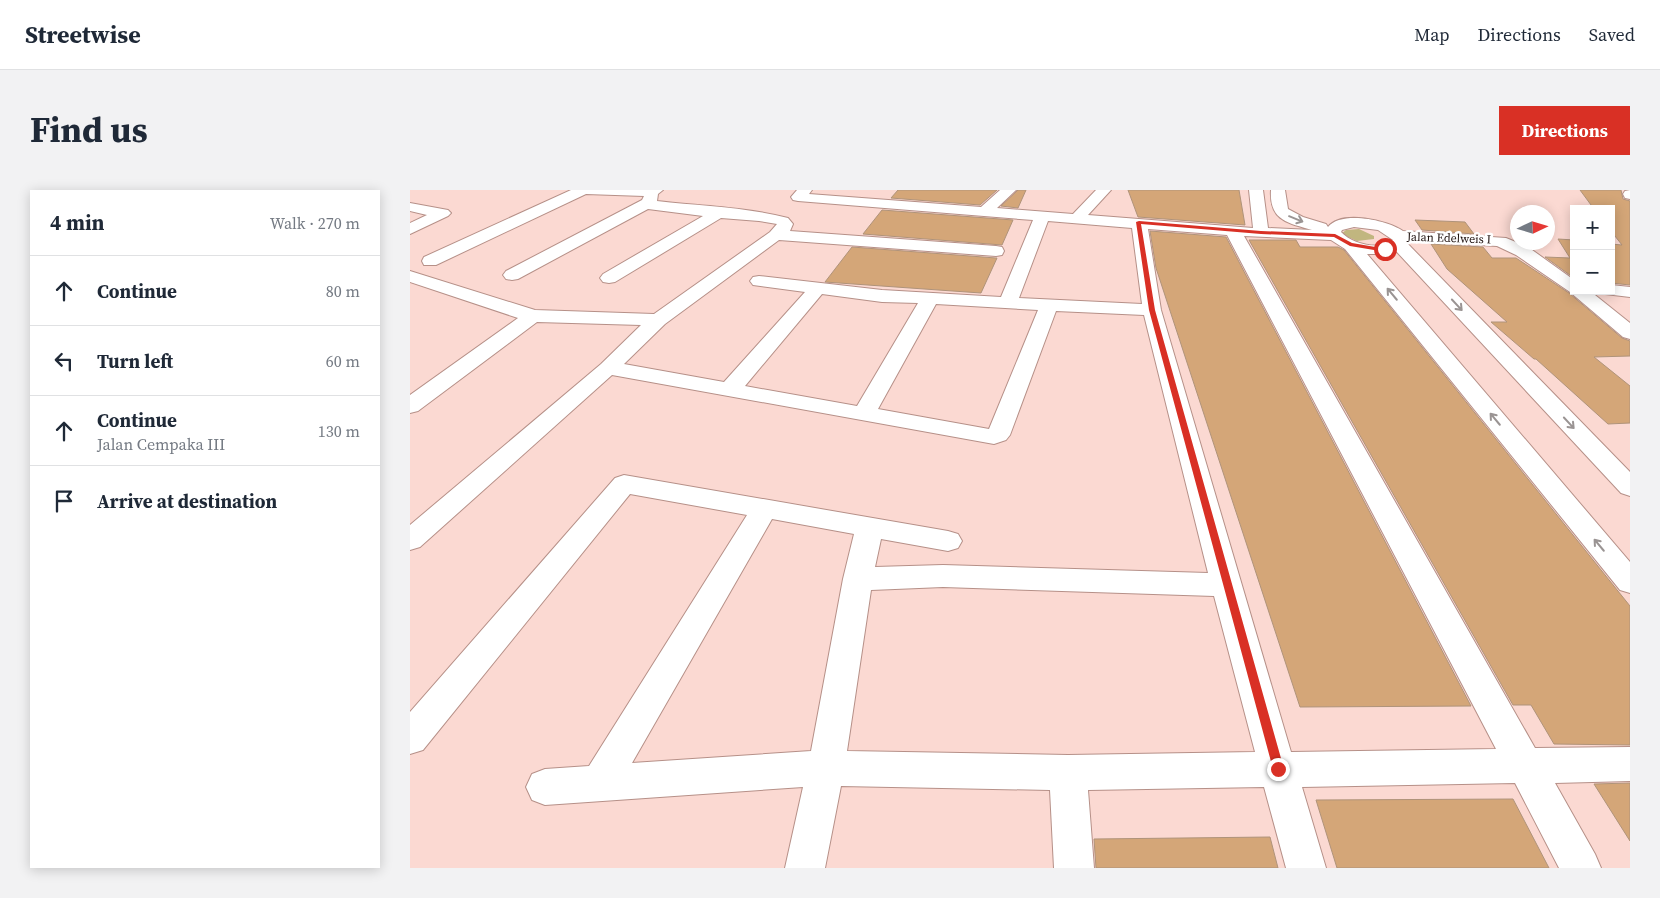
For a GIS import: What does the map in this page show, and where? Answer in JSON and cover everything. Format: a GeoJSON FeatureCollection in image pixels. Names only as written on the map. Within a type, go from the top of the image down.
{"type":"FeatureCollection","features":[{"type":"Feature","properties":{"kind":"street"},"geometry":{"type":"LineString","coordinates":[[430,261],[585,190],[652,195]]}},
{"type":"Feature","properties":{"kind":"street"},"geometry":{"type":"LineString","coordinates":[[805,190],[798,197],[986,210],[1042,217],[1139,222],[1261,233],[1339,236]]}},
{"type":"Feature","properties":{"kind":"street"},"geometry":{"type":"LineString","coordinates":[[893,203],[912,190]]}},
{"type":"Feature","properties":{"kind":"street"},"geometry":{"type":"LineString","coordinates":[[986,210],[1010,190]]}},
{"type":"Feature","properties":{"kind":"street"},"geometry":{"type":"LineString","coordinates":[[1076,218],[1104,190]]}},
{"type":"Feature","properties":{"kind":"street"},"geometry":{"type":"LineString","coordinates":[[1256,190],[1261,233]]}},
{"type":"Feature","properties":{"kind":"street"},"geometry":{"type":"LineString","coordinates":[[1278,190],[1279,206],[1286,216],[1299,222],[1374,249],[1394,247],[1400,240]]}},
{"type":"Feature","properties":{"kind":"street"},"geometry":{"type":"LineString","coordinates":[[410,540],[608,368],[658,320],[776,235],[784,228],[785,224],[783,221],[759,216],[658,207],[652,195]]}},
{"type":"Feature","properties":{"kind":"street"},"geometry":{"type":"LineString","coordinates":[[512,275],[652,195]]}},
{"type":"Feature","properties":{"kind":"street"},"geometry":{"type":"LineString","coordinates":[[410,207],[443,213],[410,229]]}},
{"type":"Feature","properties":{"kind":"street"},"geometry":{"type":"LineString","coordinates":[[609,278],[718,213]]}},
{"type":"Feature","properties":{"kind":"street"},"geometry":{"type":"LineString","coordinates":[[1008,302],[1042,217]]}},
{"type":"Feature","properties":{"kind":"street"},"geometry":{"type":"LineString","coordinates":[[1139,222],[1152,310],[1226,585],[1306,868]]}},
{"type":"Feature","properties":{"kind":"street"},"geometry":{"type":"LineString","coordinates":[[1630,487],[1400,240],[1383,227],[1364,223],[1347,223],[1335,227],[1339,236],[1630,582]]}},
{"type":"Feature","properties":{"kind":"street"},"geometry":{"type":"LineString","coordinates":[[1232,230],[1582,868]]}},
{"type":"Feature","properties":{"kind":"street"},"geometry":{"type":"LineString","coordinates":[[776,235],[996,251]]}},
{"type":"Feature","properties":{"kind":"street","name":"Jalan Edelweis I"},"geometry":{"type":"LineString","coordinates":[[1400,240],[1500,241],[1522,251],[1570,284]]}},
{"type":"Feature","properties":{"kind":"street"},"geometry":{"type":"LineString","coordinates":[[410,276],[533,316],[658,320]]}},
{"type":"Feature","properties":{"kind":"street"},"geometry":{"type":"LineString","coordinates":[[759,281],[882,296],[1152,310]]}},
{"type":"Feature","properties":{"kind":"street"},"geometry":{"type":"LineString","coordinates":[[730,389],[818,288]]}},
{"type":"Feature","properties":{"kind":"street"},"geometry":{"type":"LineString","coordinates":[[1615,290],[1630,292]]}},
{"type":"Feature","properties":{"kind":"street","name":"Jalan Edelweis I"},"geometry":{"type":"LineString","coordinates":[[1584,295],[1628,329]]}},
{"type":"Feature","properties":{"kind":"street"},"geometry":{"type":"LineString","coordinates":[[863,415],[930,299]]}},
{"type":"Feature","properties":{"kind":"street"},"geometry":{"type":"LineString","coordinates":[[608,368],[988,438],[998,436],[1049,305]]}},
{"type":"Feature","properties":{"kind":"street"},"geometry":{"type":"LineString","coordinates":[[410,406],[533,316]]}},
{"type":"Feature","properties":{"kind":"street"},"geometry":{"type":"LineString","coordinates":[[410,738],[624,484],[948,541]]}},
{"type":"Feature","properties":{"kind":"street"},"geometry":{"type":"LineString","coordinates":[[600,783],[764,509]]}},
{"type":"Feature","properties":{"kind":"street"},"geometry":{"type":"LineString","coordinates":[[805,868],[826,768],[858,579],[870,527]]}},
{"type":"Feature","properties":{"kind":"street"},"geometry":{"type":"LineString","coordinates":[[858,579],[942,576],[1226,585]]}},
{"type":"Feature","properties":{"kind":"street"},"geometry":{"type":"LineString","coordinates":[[545,787],[826,768],[1068,773],[1630,764]]}},
{"type":"Feature","properties":{"kind":"street"},"geometry":{"type":"LineString","coordinates":[[1068,773],[1074,868]]}},
{"type":"Feature","properties":{"kind":"shaded area"},"geometry":{"type":"Polygon","coordinates":[[[1359,229],[1374,236],[1374,239],[1357,241],[1341,234],[1346,230],[1359,229]]]}},
{"type":"Feature","properties":{"kind":"building"},"geometry":{"type":"Polygon","coordinates":[[[898,190],[997,190],[980,205],[891,198],[898,190]]]}},
{"type":"Feature","properties":{"kind":"building"},"geometry":{"type":"Polygon","coordinates":[[[1018,190],[1026,190],[1018,208],[1001,206],[1018,190]]]}},
{"type":"Feature","properties":{"kind":"building"},"geometry":{"type":"Polygon","coordinates":[[[1128,190],[1239,190],[1245,225],[1138,217],[1128,190]]]}},
{"type":"Feature","properties":{"kind":"building"},"geometry":{"type":"Polygon","coordinates":[[[1580,190],[1621,190],[1623,199],[1630,201],[1630,285],[1615,283],[1615,244],[1622,245],[1615,236],[1615,205],[1591,205],[1580,190]]]}},
{"type":"Feature","properties":{"kind":"building"},"geometry":{"type":"Polygon","coordinates":[[[882,210],[1013,220],[1002,245],[863,234],[882,210]]]}},
{"type":"Feature","properties":{"kind":"building"},"geometry":{"type":"Polygon","coordinates":[[[1415,220],[1465,222],[1474,234],[1422,230],[1415,220]]]}},
{"type":"Feature","properties":{"kind":"building"},"geometry":{"type":"Polygon","coordinates":[[[1150,231],[1226,237],[1471,706],[1300,707],[1156,268],[1150,231]]]}},
{"type":"Feature","properties":{"kind":"building"},"geometry":{"type":"Polygon","coordinates":[[[1558,239],[1570,240],[1570,258],[1558,239]]]}},
{"type":"Feature","properties":{"kind":"building"},"geometry":{"type":"Polygon","coordinates":[[[1249,240],[1296,240],[1300,247],[1338,247],[1344,250],[1630,606],[1630,745],[1554,744],[1531,705],[1513,705],[1249,240]]]}},
{"type":"Feature","properties":{"kind":"building"},"geometry":{"type":"Polygon","coordinates":[[[1431,244],[1483,247],[1492,258],[1516,258],[1569,293],[1622,338],[1630,341],[1630,356],[1594,357],[1630,386],[1630,423],[1608,424],[1536,359],[1491,322],[1507,322],[1447,269],[1431,244]]]}},
{"type":"Feature","properties":{"kind":"building"},"geometry":{"type":"Polygon","coordinates":[[[852,247],[997,258],[981,293],[825,282],[852,247]]]}},
{"type":"Feature","properties":{"kind":"building"},"geometry":{"type":"Polygon","coordinates":[[[1545,257],[1570,258],[1570,275],[1545,257]]]}},
{"type":"Feature","properties":{"kind":"building"},"geometry":{"type":"Polygon","coordinates":[[[1630,783],[1630,841],[1594,784],[1630,783]]]}},
{"type":"Feature","properties":{"kind":"building"},"geometry":{"type":"Polygon","coordinates":[[[1513,799],[1549,868],[1337,868],[1316,800],[1513,799]]]}},
{"type":"Feature","properties":{"kind":"building"},"geometry":{"type":"Polygon","coordinates":[[[1270,837],[1278,868],[1096,868],[1094,839],[1270,837]]]}},
{"type":"Feature","properties":{"kind":"route"},"geometry":{"type":"LineString","coordinates":[[1278,769],[1152,310],[1139,222],[1261,233],[1335,235],[1350,244],[1374,249],[1385,249]]}}]}
